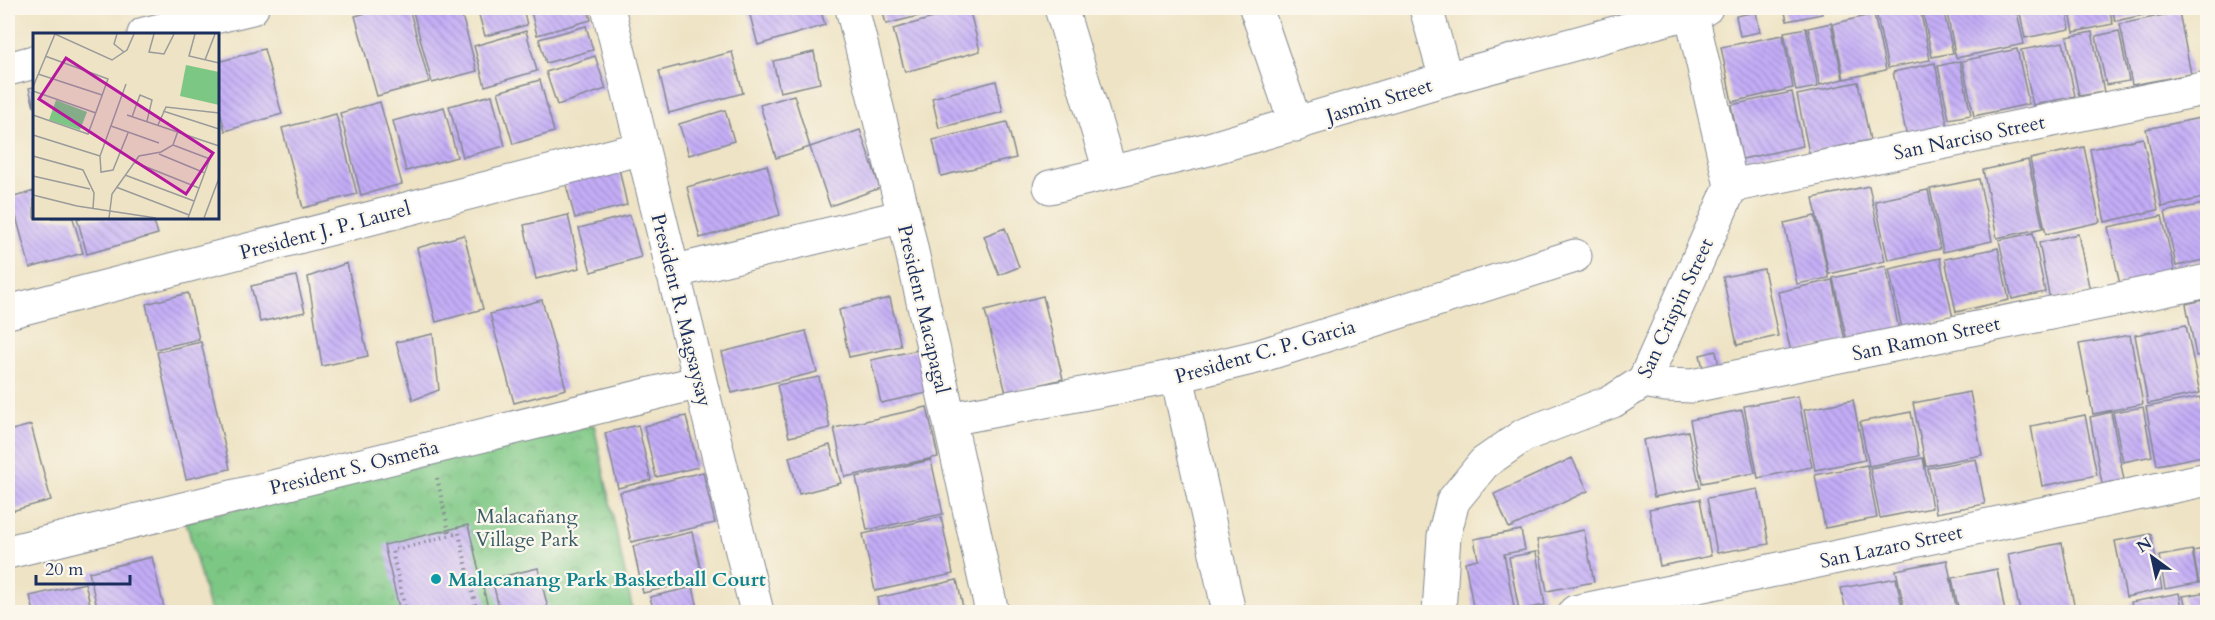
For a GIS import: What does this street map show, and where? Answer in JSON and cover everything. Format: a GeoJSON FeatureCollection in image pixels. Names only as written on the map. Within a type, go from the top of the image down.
{"type":"FeatureCollection","features":[{"type":"Feature","properties":{"kind":"street"},"geometry":{"type":"LineString","coordinates":[[148,33],[252,8]]}},
{"type":"Feature","properties":{"kind":"street","name":"President R. Magsaysay"},"geometry":{"type":"LineString","coordinates":[[608,8],[758,612]]}},
{"type":"Feature","properties":{"kind":"street","name":"President Macapagal"},"geometry":{"type":"LineString","coordinates":[[852,8],[903,216],[992,612]]}},
{"type":"Feature","properties":{"kind":"street"},"geometry":{"type":"LineString","coordinates":[[1061,8],[1110,171]]}},
{"type":"Feature","properties":{"kind":"street"},"geometry":{"type":"LineString","coordinates":[[1256,8],[1296,125]]}},
{"type":"Feature","properties":{"kind":"street"},"geometry":{"type":"LineString","coordinates":[[1426,8],[1446,79]]}},
{"type":"Feature","properties":{"kind":"street"},"geometry":{"type":"LineString","coordinates":[[1698,9],[1731,186]]}},
{"type":"Feature","properties":{"kind":"street","name":"Jasmin Street"},"geometry":{"type":"LineString","coordinates":[[1050,187],[1209,149],[1446,79],[1698,9]]}},
{"type":"Feature","properties":{"kind":"street"},"geometry":{"type":"LineString","coordinates":[[8,69],[33,62]]}},
{"type":"Feature","properties":{"kind":"street","name":"San Narciso Street"},"geometry":{"type":"LineString","coordinates":[[1731,186],[2208,88]]}},
{"type":"Feature","properties":{"kind":"street","name":"President J. P. Laurel"},"geometry":{"type":"LineString","coordinates":[[8,312],[642,148]]}},
{"type":"Feature","properties":{"kind":"street","name":"San Crispin Street"},"geometry":{"type":"LineString","coordinates":[[1439,612],[1444,536],[1453,501],[1484,463],[1524,435],[1613,401],[1644,381],[1731,186]]}},
{"type":"Feature","properties":{"kind":"street"},"geometry":{"type":"LineString","coordinates":[[672,272],[903,216]]}},
{"type":"Feature","properties":{"kind":"street","name":"President C. P. Garcia"},"geometry":{"type":"LineString","coordinates":[[949,419],[1177,376],[1260,356],[1575,256]]}},
{"type":"Feature","properties":{"kind":"street","name":"San Ramon Street"},"geometry":{"type":"LineString","coordinates":[[1644,381],[1666,386],[1692,386],[2208,281]]}},
{"type":"Feature","properties":{"kind":"street"},"geometry":{"type":"LineString","coordinates":[[1177,376],[1229,612]]}},
{"type":"Feature","properties":{"kind":"street","name":"President S. Osmeña"},"geometry":{"type":"LineString","coordinates":[[8,552],[700,382]]}},
{"type":"Feature","properties":{"kind":"street","name":"San Lazaro Street"},"geometry":{"type":"LineString","coordinates":[[1575,612],[2208,479]]}},
{"type":"Feature","properties":{"kind":"path"},"geometry":{"type":"LineString","coordinates":[[430,448],[450,536]]}},
{"type":"Feature","properties":{"kind":"path"},"geometry":{"type":"LineString","coordinates":[[406,612],[392,551],[459,533],[477,612]]}},
{"type":"Feature","properties":{"kind":"green space","name":"Malacañang Village Park"},"geometry":{"type":"Polygon","coordinates":[[[594,425],[633,612],[210,612],[186,521],[594,425]]]}},
{"type":"Feature","properties":{"kind":"building"},"geometry":{"type":"Polygon","coordinates":[[[384,8],[409,8],[429,82],[377,96],[355,16],[384,8]]]}},
{"type":"Feature","properties":{"kind":"building"},"geometry":{"type":"Polygon","coordinates":[[[412,8],[460,8],[477,71],[432,83],[412,8]]]}},
{"type":"Feature","properties":{"kind":"building"},"geometry":{"type":"Polygon","coordinates":[[[477,8],[523,8],[527,25],[485,36],[477,8]]]}},
{"type":"Feature","properties":{"kind":"building"},"geometry":{"type":"Polygon","coordinates":[[[530,8],[588,8],[591,20],[537,35],[530,8]]]}},
{"type":"Feature","properties":{"kind":"building"},"geometry":{"type":"Polygon","coordinates":[[[748,8],[820,8],[825,25],[758,45],[748,8]]]}},
{"type":"Feature","properties":{"kind":"building"},"geometry":{"type":"Polygon","coordinates":[[[882,8],[951,8],[886,24],[882,8]]]}},
{"type":"Feature","properties":{"kind":"building"},"geometry":{"type":"Polygon","coordinates":[[[969,8],[980,51],[905,72],[893,29],[969,8]]]}},
{"type":"Feature","properties":{"kind":"building"},"geometry":{"type":"Polygon","coordinates":[[[1784,8],[1821,8],[1822,14],[1787,21],[1784,8]]]}},
{"type":"Feature","properties":{"kind":"building"},"geometry":{"type":"Polygon","coordinates":[[[1897,8],[1920,8],[1930,60],[1888,68],[1876,12],[1897,8]]]}},
{"type":"Feature","properties":{"kind":"building"},"geometry":{"type":"Polygon","coordinates":[[[1922,8],[1943,8],[1953,53],[1932,57],[1922,8]]]}},
{"type":"Feature","properties":{"kind":"building"},"geometry":{"type":"Polygon","coordinates":[[[1946,8],[2016,8],[2024,44],[1956,58],[1946,8]]]}},
{"type":"Feature","properties":{"kind":"building"},"geometry":{"type":"Polygon","coordinates":[[[2019,8],[2066,8],[2070,29],[2025,38],[2019,8]]]}},
{"type":"Feature","properties":{"kind":"building"},"geometry":{"type":"Polygon","coordinates":[[[2069,8],[2109,8],[2113,24],[2074,32],[2069,8]]]}},
{"type":"Feature","properties":{"kind":"building"},"geometry":{"type":"Polygon","coordinates":[[[2112,8],[2173,8],[2173,9],[2115,21],[2112,8]]]}},
{"type":"Feature","properties":{"kind":"building"},"geometry":{"type":"Polygon","coordinates":[[[1756,12],[1760,32],[1740,36],[1736,16],[1756,12]]]}},
{"type":"Feature","properties":{"kind":"building"},"geometry":{"type":"Polygon","coordinates":[[[2179,12],[2191,74],[2132,85],[2120,24],[2179,12]]]}},
{"type":"Feature","properties":{"kind":"building"},"geometry":{"type":"Polygon","coordinates":[[[1874,14],[1886,70],[1844,79],[1833,24],[1874,14]]]}},
{"type":"Feature","properties":{"kind":"building"},"geometry":{"type":"Polygon","coordinates":[[[1831,23],[1843,79],[1820,85],[1808,28],[1831,23]]]}},
{"type":"Feature","properties":{"kind":"building"},"geometry":{"type":"Polygon","coordinates":[[[586,26],[593,50],[546,63],[539,39],[586,26]]]}},
{"type":"Feature","properties":{"kind":"building"},"geometry":{"type":"Polygon","coordinates":[[[1806,28],[1818,87],[1796,91],[1784,32],[1806,28]]]}},
{"type":"Feature","properties":{"kind":"building"},"geometry":{"type":"Polygon","coordinates":[[[526,31],[537,71],[485,86],[474,46],[526,31]]]}},
{"type":"Feature","properties":{"kind":"building"},"geometry":{"type":"Polygon","coordinates":[[[2119,31],[2129,81],[2106,85],[2096,36],[2119,31]]]}},
{"type":"Feature","properties":{"kind":"building"},"geometry":{"type":"Polygon","coordinates":[[[2092,32],[2104,92],[2079,96],[2067,37],[2092,32]]]}},
{"type":"Feature","properties":{"kind":"building"},"geometry":{"type":"Polygon","coordinates":[[[1783,35],[1793,88],[1732,102],[1721,47],[1783,35]]]}},
{"type":"Feature","properties":{"kind":"building"},"geometry":{"type":"Polygon","coordinates":[[[2063,42],[2075,96],[2033,105],[2021,50],[2063,42]]]}},
{"type":"Feature","properties":{"kind":"building"},"geometry":{"type":"Polygon","coordinates":[[[264,49],[282,114],[225,131],[219,107],[219,62],[264,49]]]}},
{"type":"Feature","properties":{"kind":"building"},"geometry":{"type":"Polygon","coordinates":[[[2017,49],[2029,104],[1974,116],[1962,61],[2017,49]]]}},
{"type":"Feature","properties":{"kind":"building"},"geometry":{"type":"Polygon","coordinates":[[[732,52],[743,93],[669,113],[659,71],[732,52]]]}},
{"type":"Feature","properties":{"kind":"building"},"geometry":{"type":"Polygon","coordinates":[[[814,52],[820,83],[780,92],[773,61],[814,52]]]}},
{"type":"Feature","properties":{"kind":"building"},"geometry":{"type":"Polygon","coordinates":[[[595,56],[606,89],[557,105],[546,72],[595,56]]]}},
{"type":"Feature","properties":{"kind":"building"},"geometry":{"type":"Polygon","coordinates":[[[1960,61],[1971,115],[1949,119],[1938,66],[1960,61]]]}},
{"type":"Feature","properties":{"kind":"building"},"geometry":{"type":"Polygon","coordinates":[[[1935,63],[1948,128],[1907,137],[1893,72],[1935,63]]]}},
{"type":"Feature","properties":{"kind":"building"},"geometry":{"type":"Polygon","coordinates":[[[540,80],[554,132],[513,144],[498,92],[540,80]]]}},
{"type":"Feature","properties":{"kind":"building"},"geometry":{"type":"Polygon","coordinates":[[[996,81],[1003,112],[939,128],[932,98],[996,81]]]}},
{"type":"Feature","properties":{"kind":"building"},"geometry":{"type":"Polygon","coordinates":[[[1858,82],[1870,140],[1809,153],[1797,95],[1858,82]]]}},
{"type":"Feature","properties":{"kind":"building"},"geometry":{"type":"Polygon","coordinates":[[[33,87],[33,103],[29,88],[33,87]]]}},
{"type":"Feature","properties":{"kind":"building"},"geometry":{"type":"Polygon","coordinates":[[[1792,92],[1803,146],[1742,159],[1731,105],[1792,92]]]}},
{"type":"Feature","properties":{"kind":"building"},"geometry":{"type":"Polygon","coordinates":[[[492,95],[505,146],[463,157],[449,106],[492,95]]]}},
{"type":"Feature","properties":{"kind":"building"},"geometry":{"type":"Polygon","coordinates":[[[794,95],[810,147],[776,158],[760,105],[794,95]]]}},
{"type":"Feature","properties":{"kind":"building"},"geometry":{"type":"Polygon","coordinates":[[[380,102],[402,184],[361,195],[340,113],[380,102]]]}},
{"type":"Feature","properties":{"kind":"building"},"geometry":{"type":"Polygon","coordinates":[[[444,107],[457,157],[406,171],[393,121],[444,107]]]}},
{"type":"Feature","properties":{"kind":"building"},"geometry":{"type":"Polygon","coordinates":[[[725,110],[734,141],[689,155],[679,124],[725,110]]]}},
{"type":"Feature","properties":{"kind":"building"},"geometry":{"type":"Polygon","coordinates":[[[336,114],[357,194],[303,208],[282,128],[336,114]]]}},
{"type":"Feature","properties":{"kind":"building"},"geometry":{"type":"Polygon","coordinates":[[[2205,117],[2208,129],[2208,197],[2162,207],[2146,129],[2205,117]]]}},
{"type":"Feature","properties":{"kind":"building"},"geometry":{"type":"Polygon","coordinates":[[[1007,122],[1016,158],[941,176],[933,140],[1007,122]]]}},
{"type":"Feature","properties":{"kind":"building"},"geometry":{"type":"Polygon","coordinates":[[[860,130],[880,188],[830,206],[810,147],[860,130]]]}},
{"type":"Feature","properties":{"kind":"building"},"geometry":{"type":"Polygon","coordinates":[[[2143,138],[2158,210],[2105,222],[2090,149],[2143,138]]]}},
{"type":"Feature","properties":{"kind":"building"},"geometry":{"type":"Polygon","coordinates":[[[2084,147],[2100,222],[2046,234],[2030,159],[2084,147]]]}},
{"type":"Feature","properties":{"kind":"building"},"geometry":{"type":"Polygon","coordinates":[[[2028,160],[2043,228],[1997,238],[1983,170],[2028,160]]]}},
{"type":"Feature","properties":{"kind":"building"},"geometry":{"type":"Polygon","coordinates":[[[767,165],[780,215],[700,238],[687,187],[767,165]]]}},
{"type":"Feature","properties":{"kind":"building"},"geometry":{"type":"Polygon","coordinates":[[[619,168],[627,205],[575,218],[565,181],[619,168]]]}},
{"type":"Feature","properties":{"kind":"building"},"geometry":{"type":"Polygon","coordinates":[[[1979,179],[1992,241],[1943,252],[1930,189],[1979,179]]]}},
{"type":"Feature","properties":{"kind":"building"},"geometry":{"type":"Polygon","coordinates":[[[1869,186],[1885,261],[1829,274],[1813,198],[1869,186]]]}},
{"type":"Feature","properties":{"kind":"building"},"geometry":{"type":"Polygon","coordinates":[[[1928,190],[1940,249],[1888,260],[1875,201],[1928,190]]]}},
{"type":"Feature","properties":{"kind":"building"},"geometry":{"type":"Polygon","coordinates":[[[33,191],[33,219],[73,219],[83,253],[30,268],[11,198],[33,191]]]}},
{"type":"Feature","properties":{"kind":"building"},"geometry":{"type":"Polygon","coordinates":[[[2208,203],[2208,259],[2176,266],[2165,212],[2208,203]]]}},
{"type":"Feature","properties":{"kind":"building"},"geometry":{"type":"Polygon","coordinates":[[[568,215],[580,268],[536,279],[524,225],[568,215]]]}},
{"type":"Feature","properties":{"kind":"building"},"geometry":{"type":"Polygon","coordinates":[[[630,215],[641,257],[591,272],[579,228],[630,215]]]}},
{"type":"Feature","properties":{"kind":"building"},"geometry":{"type":"Polygon","coordinates":[[[1815,216],[1829,278],[1797,284],[1784,223],[1815,216]]]}},
{"type":"Feature","properties":{"kind":"building"},"geometry":{"type":"Polygon","coordinates":[[[2162,216],[2175,273],[2120,285],[2108,227],[2162,216]]]}},
{"type":"Feature","properties":{"kind":"building"},"geometry":{"type":"Polygon","coordinates":[[[77,219],[153,219],[158,234],[87,254],[77,219]]]}},
{"type":"Feature","properties":{"kind":"building"},"geometry":{"type":"Polygon","coordinates":[[[1005,228],[1019,267],[999,275],[984,236],[1005,228]]]}},
{"type":"Feature","properties":{"kind":"building"},"geometry":{"type":"Polygon","coordinates":[[[2033,233],[2045,292],[2012,299],[1999,240],[2033,233]]]}},
{"type":"Feature","properties":{"kind":"building"},"geometry":{"type":"Polygon","coordinates":[[[2078,234],[2090,291],[2050,300],[2039,243],[2078,234]]]}},
{"type":"Feature","properties":{"kind":"building"},"geometry":{"type":"Polygon","coordinates":[[[464,235],[483,309],[436,322],[417,248],[464,235]]]}},
{"type":"Feature","properties":{"kind":"building"},"geometry":{"type":"Polygon","coordinates":[[[1998,248],[2009,300],[1956,312],[1945,259],[1998,248]]]}},
{"type":"Feature","properties":{"kind":"building"},"geometry":{"type":"Polygon","coordinates":[[[1940,258],[1953,318],[1902,329],[1889,269],[1940,258]]]}},
{"type":"Feature","properties":{"kind":"building"},"geometry":{"type":"Polygon","coordinates":[[[347,263],[368,356],[322,366],[308,277],[347,263]]]}},
{"type":"Feature","properties":{"kind":"building"},"geometry":{"type":"Polygon","coordinates":[[[1886,266],[1899,330],[1847,341],[1833,278],[1886,266]]]}},
{"type":"Feature","properties":{"kind":"building"},"geometry":{"type":"Polygon","coordinates":[[[1764,269],[1778,336],[1737,345],[1723,277],[1764,269]]]}},
{"type":"Feature","properties":{"kind":"building"},"geometry":{"type":"Polygon","coordinates":[[[296,276],[305,312],[260,322],[251,286],[296,276]]]}},
{"type":"Feature","properties":{"kind":"building"},"geometry":{"type":"Polygon","coordinates":[[[1832,280],[1845,341],[1791,353],[1778,292],[1832,280]]]}},
{"type":"Feature","properties":{"kind":"building"},"geometry":{"type":"Polygon","coordinates":[[[188,293],[199,339],[156,349],[146,304],[188,293]]]}},
{"type":"Feature","properties":{"kind":"building"},"geometry":{"type":"Polygon","coordinates":[[[1043,296],[1063,379],[1006,393],[985,311],[1043,296]]]}},
{"type":"Feature","properties":{"kind":"building"},"geometry":{"type":"Polygon","coordinates":[[[890,298],[901,346],[849,357],[839,310],[890,298]]]}},
{"type":"Feature","properties":{"kind":"building"},"geometry":{"type":"Polygon","coordinates":[[[2208,299],[2208,354],[2196,356],[2186,304],[2208,299]]]}},
{"type":"Feature","properties":{"kind":"building"},"geometry":{"type":"Polygon","coordinates":[[[542,300],[566,389],[514,403],[490,314],[542,300]]]}},
{"type":"Feature","properties":{"kind":"building"},"geometry":{"type":"Polygon","coordinates":[[[2186,325],[2200,393],[2148,404],[2135,335],[2186,325]]]}},
{"type":"Feature","properties":{"kind":"building"},"geometry":{"type":"Polygon","coordinates":[[[806,331],[817,372],[732,393],[722,352],[806,331]]]}},
{"type":"Feature","properties":{"kind":"building"},"geometry":{"type":"Polygon","coordinates":[[[433,334],[439,390],[413,400],[396,342],[433,334]]]}},
{"type":"Feature","properties":{"kind":"building"},"geometry":{"type":"Polygon","coordinates":[[[2130,335],[2143,404],[2093,414],[2079,344],[2130,335]]]}},
{"type":"Feature","properties":{"kind":"building"},"geometry":{"type":"Polygon","coordinates":[[[201,342],[230,469],[186,479],[157,352],[201,342]]]}},
{"type":"Feature","properties":{"kind":"building"},"geometry":{"type":"Polygon","coordinates":[[[918,350],[927,393],[881,403],[871,360],[918,350]]]}},
{"type":"Feature","properties":{"kind":"building"},"geometry":{"type":"Polygon","coordinates":[[[1716,351],[1721,378],[1706,381],[1700,355],[1716,351]]]}},
{"type":"Feature","properties":{"kind":"building"},"geometry":{"type":"Polygon","coordinates":[[[819,377],[830,428],[789,437],[777,385],[819,377]]]}},
{"type":"Feature","properties":{"kind":"building"},"geometry":{"type":"Polygon","coordinates":[[[1970,392],[1982,455],[1926,466],[1913,403],[1970,392]]]}},
{"type":"Feature","properties":{"kind":"building"},"geometry":{"type":"Polygon","coordinates":[[[1798,396],[1812,467],[1758,478],[1744,406],[1798,396]]]}},
{"type":"Feature","properties":{"kind":"building"},"geometry":{"type":"Polygon","coordinates":[[[2200,397],[2208,435],[2208,455],[2157,465],[2146,407],[2200,397]]]}},
{"type":"Feature","properties":{"kind":"building"},"geometry":{"type":"Polygon","coordinates":[[[1853,400],[1865,460],[1815,470],[1804,410],[1853,400]]]}},
{"type":"Feature","properties":{"kind":"building"},"geometry":{"type":"Polygon","coordinates":[[[927,407],[938,457],[845,477],[834,428],[927,407]]]}},
{"type":"Feature","properties":{"kind":"building"},"geometry":{"type":"Polygon","coordinates":[[[2143,407],[2152,456],[2123,462],[2113,412],[2143,407]]]}},
{"type":"Feature","properties":{"kind":"building"},"geometry":{"type":"Polygon","coordinates":[[[1742,410],[1755,473],[1702,483],[1690,420],[1742,410]]]}},
{"type":"Feature","properties":{"kind":"building"},"geometry":{"type":"Polygon","coordinates":[[[1911,412],[1919,456],[1869,466],[1860,422],[1911,412]]]}},
{"type":"Feature","properties":{"kind":"building"},"geometry":{"type":"Polygon","coordinates":[[[2111,412],[2124,480],[2102,484],[2090,417],[2111,412]]]}},
{"type":"Feature","properties":{"kind":"building"},"geometry":{"type":"Polygon","coordinates":[[[2085,415],[2097,475],[2042,486],[2031,426],[2085,415]]]}},
{"type":"Feature","properties":{"kind":"building"},"geometry":{"type":"Polygon","coordinates":[[[686,416],[698,467],[656,477],[644,426],[686,416]]]}},
{"type":"Feature","properties":{"kind":"building"},"geometry":{"type":"Polygon","coordinates":[[[31,425],[51,500],[8,512],[8,431],[31,425]]]}},
{"type":"Feature","properties":{"kind":"building"},"geometry":{"type":"Polygon","coordinates":[[[638,425],[651,480],[618,488],[605,433],[638,425]]]}},
{"type":"Feature","properties":{"kind":"building"},"geometry":{"type":"Polygon","coordinates":[[[1688,431],[1700,488],[1654,497],[1643,440],[1688,431]]]}},
{"type":"Feature","properties":{"kind":"building"},"geometry":{"type":"Polygon","coordinates":[[[830,445],[841,483],[799,494],[789,457],[830,445]]]}},
{"type":"Feature","properties":{"kind":"building"},"geometry":{"type":"Polygon","coordinates":[[[1572,458],[1588,491],[1509,528],[1494,494],[1572,458]]]}},
{"type":"Feature","properties":{"kind":"building"},"geometry":{"type":"Polygon","coordinates":[[[1923,458],[1932,508],[1880,518],[1870,468],[1923,458]]]}},
{"type":"Feature","properties":{"kind":"building"},"geometry":{"type":"Polygon","coordinates":[[[1976,459],[1985,504],[1936,513],[1928,468],[1976,459]]]}},
{"type":"Feature","properties":{"kind":"building"},"geometry":{"type":"Polygon","coordinates":[[[931,460],[943,514],[867,530],[856,477],[931,460]]]}},
{"type":"Feature","properties":{"kind":"building"},"geometry":{"type":"Polygon","coordinates":[[[1867,465],[1877,518],[1825,528],[1815,475],[1867,465]]]}},
{"type":"Feature","properties":{"kind":"building"},"geometry":{"type":"Polygon","coordinates":[[[703,472],[715,523],[631,542],[620,492],[703,472]]]}},
{"type":"Feature","properties":{"kind":"building"},"geometry":{"type":"Polygon","coordinates":[[[1758,489],[1769,544],[1717,553],[1707,498],[1758,489]]]}},
{"type":"Feature","properties":{"kind":"building"},"geometry":{"type":"Polygon","coordinates":[[[1700,499],[1711,556],[1660,566],[1649,509],[1700,499]]]}},
{"type":"Feature","properties":{"kind":"building"},"geometry":{"type":"Polygon","coordinates":[[[941,517],[953,574],[875,591],[863,534],[941,517]]]}},
{"type":"Feature","properties":{"kind":"building","name":"Malacanang Park Basketball Court"},"geometry":{"type":"Polygon","coordinates":[[[468,525],[489,612],[400,612],[384,545],[468,525]]]}},
{"type":"Feature","properties":{"kind":"building"},"geometry":{"type":"Polygon","coordinates":[[[1521,530],[1525,550],[1504,554],[1514,607],[1474,612],[1465,562],[1478,559],[1474,539],[1521,530]]]}},
{"type":"Feature","properties":{"kind":"building"},"geometry":{"type":"Polygon","coordinates":[[[1584,530],[1594,582],[1547,591],[1537,540],[1584,530]]]}},
{"type":"Feature","properties":{"kind":"building"},"geometry":{"type":"Polygon","coordinates":[[[692,532],[703,579],[643,593],[633,546],[692,532]]]}},
{"type":"Feature","properties":{"kind":"building"},"geometry":{"type":"Polygon","coordinates":[[[2151,534],[2162,589],[2126,597],[2115,541],[2151,534]]]}},
{"type":"Feature","properties":{"kind":"building"},"geometry":{"type":"Polygon","coordinates":[[[2062,543],[2075,610],[2020,612],[2008,554],[2062,543]]]}},
{"type":"Feature","properties":{"kind":"building"},"geometry":{"type":"Polygon","coordinates":[[[2208,548],[2208,581],[2199,583],[2193,551],[2208,548]]]}},
{"type":"Feature","properties":{"kind":"building"},"geometry":{"type":"Polygon","coordinates":[[[2192,550],[2198,583],[2165,589],[2159,556],[2192,550]]]}},
{"type":"Feature","properties":{"kind":"building"},"geometry":{"type":"Polygon","coordinates":[[[1536,552],[1545,605],[1519,610],[1509,557],[1536,552]]]}},
{"type":"Feature","properties":{"kind":"building"},"geometry":{"type":"Polygon","coordinates":[[[152,557],[165,612],[98,612],[89,572],[152,557]]]}},
{"type":"Feature","properties":{"kind":"building"},"geometry":{"type":"Polygon","coordinates":[[[1947,560],[1957,612],[1905,612],[1896,570],[1947,560]]]}},
{"type":"Feature","properties":{"kind":"building"},"geometry":{"type":"Polygon","coordinates":[[[538,568],[549,612],[500,612],[492,579],[538,568]]]}},
{"type":"Feature","properties":{"kind":"building"},"geometry":{"type":"Polygon","coordinates":[[[1997,569],[2005,612],[1959,612],[1952,578],[1997,569]]]}},
{"type":"Feature","properties":{"kind":"building"},"geometry":{"type":"Polygon","coordinates":[[[1896,578],[1903,612],[1846,612],[1841,588],[1896,578]]]}},
{"type":"Feature","properties":{"kind":"building"},"geometry":{"type":"Polygon","coordinates":[[[957,580],[964,612],[880,612],[877,598],[957,580]]]}},
{"type":"Feature","properties":{"kind":"building"},"geometry":{"type":"Polygon","coordinates":[[[85,583],[92,612],[34,612],[30,596],[85,583]]]}},
{"type":"Feature","properties":{"kind":"building"},"geometry":{"type":"Polygon","coordinates":[[[693,587],[699,612],[654,612],[650,597],[693,587]]]}},
{"type":"Feature","properties":{"kind":"building"},"geometry":{"type":"Polygon","coordinates":[[[2208,592],[2208,612],[2187,612],[2183,596],[2208,592]]]}},
{"type":"Feature","properties":{"kind":"building"},"geometry":{"type":"Polygon","coordinates":[[[2179,593],[2183,612],[2133,612],[2131,602],[2179,593]]]}},
{"type":"Feature","properties":{"kind":"building"},"geometry":{"type":"Polygon","coordinates":[[[2117,607],[2118,612],[2094,612],[2094,611],[2117,607]]]}},
{"type":"Feature","properties":{"kind":"place","name":"Malacanang Park Basketball Court"},"geometry":{"type":"Point","coordinates":[436,579]}}]}
